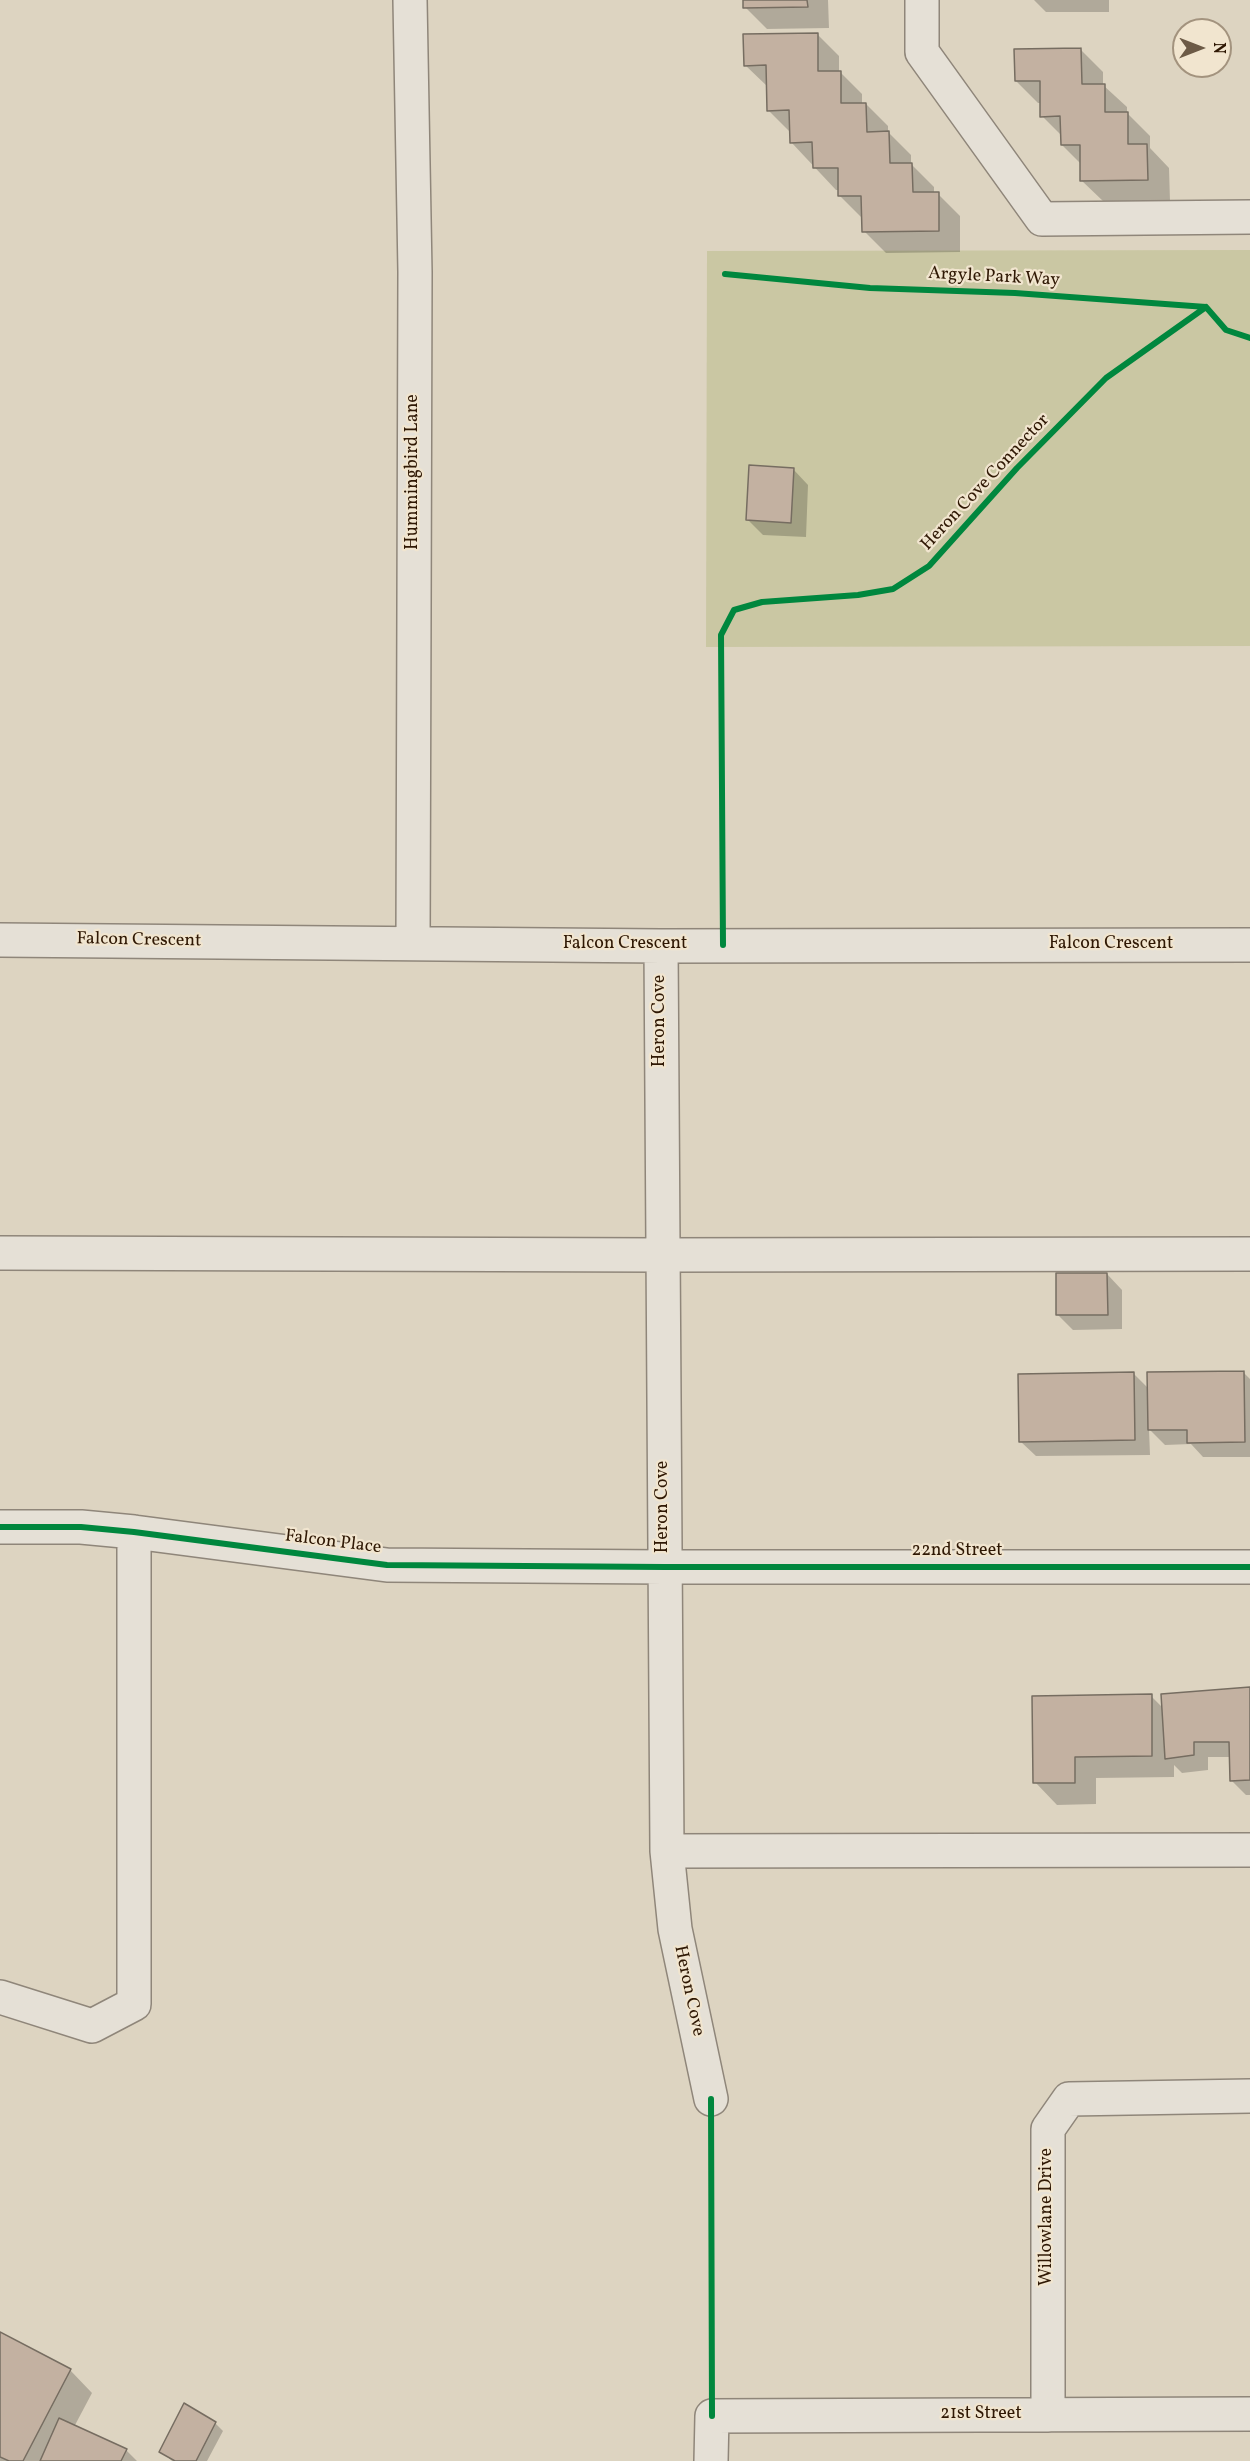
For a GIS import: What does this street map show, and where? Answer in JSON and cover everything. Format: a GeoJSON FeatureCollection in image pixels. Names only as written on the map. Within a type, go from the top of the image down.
{"type":"FeatureCollection","features":[{"type":"Feature","properties":{"kind":"street","name":"Hummingbird Lane"},"geometry":{"type":"LineString","coordinates":[[411,0],[415,272],[413,943]]}},
{"type":"Feature","properties":{"kind":"street"},"geometry":{"type":"LineString","coordinates":[[922,0],[922,52],[1042,219],[1250,217]]}},
{"type":"Feature","properties":{"kind":"street","name":"Falcon Crescent"},"geometry":{"type":"LineString","coordinates":[[0,940],[661,946],[1250,945]]}},
{"type":"Feature","properties":{"kind":"street","name":"Heron Cove"},"geometry":{"type":"LineString","coordinates":[[661,946],[667,1851],[675,1929],[711,2099]]}},
{"type":"Feature","properties":{"kind":"street"},"geometry":{"type":"LineString","coordinates":[[0,1253],[1250,1254]]}},
{"type":"Feature","properties":{"kind":"street","name":"Falcon Place"},"geometry":{"type":"LineString","coordinates":[[0,1527],[81,1527],[134,1532],[387,1565],[664,1568]]}},
{"type":"Feature","properties":{"kind":"street"},"geometry":{"type":"LineString","coordinates":[[0,1997],[92,2026],[134,2004],[134,1532]]}},
{"type":"Feature","properties":{"kind":"street","name":"22nd Street"},"geometry":{"type":"LineString","coordinates":[[664,1568],[1250,1568]]}},
{"type":"Feature","properties":{"kind":"street"},"geometry":{"type":"LineString","coordinates":[[667,1851],[1250,1850]]}},
{"type":"Feature","properties":{"kind":"street","name":"Willowlane Drive"},"geometry":{"type":"LineString","coordinates":[[1048,2415],[1048,2128],[1069,2099],[1250,2096]]}},
{"type":"Feature","properties":{"kind":"street","name":"21st Street"},"geometry":{"type":"LineString","coordinates":[[711,2461],[711,2416],[1250,2414]]}},
{"type":"Feature","properties":{"kind":"shaded area"},"geometry":{"type":"Polygon","coordinates":[[[1250,250],[1250,646],[706,647],[707,251],[1250,250]]]}},
{"type":"Feature","properties":{"kind":"building"},"geometry":{"type":"Polygon","coordinates":[[[743,0],[807,0],[808,7],[743,8],[743,0]]]}},
{"type":"Feature","properties":{"kind":"building"},"geometry":{"type":"Polygon","coordinates":[[[818,33],[818,71],[841,71],[841,103],[866,103],[867,132],[889,131],[890,163],[912,163],[913,192],[939,192],[939,231],[862,232],[861,196],[838,196],[838,168],[813,168],[812,142],[790,143],[789,110],[767,111],[766,65],[744,66],[743,34],[818,33]]]}},
{"type":"Feature","properties":{"kind":"building"},"geometry":{"type":"Polygon","coordinates":[[[1081,48],[1082,84],[1105,84],[1105,112],[1128,112],[1128,144],[1147,144],[1148,180],[1080,181],[1080,145],[1061,145],[1060,116],[1040,117],[1040,81],[1015,81],[1014,49],[1081,48]]]}},
{"type":"Feature","properties":{"kind":"building"},"geometry":{"type":"Polygon","coordinates":[[[749,465],[794,468],[791,523],[746,520],[749,465]]]}},
{"type":"Feature","properties":{"kind":"building"},"geometry":{"type":"Polygon","coordinates":[[[1056,1273],[1107,1273],[1108,1315],[1056,1315],[1056,1273]]]}},
{"type":"Feature","properties":{"kind":"building"},"geometry":{"type":"Polygon","coordinates":[[[1244,1371],[1245,1442],[1187,1443],[1187,1430],[1148,1430],[1147,1372],[1244,1371]]]}},
{"type":"Feature","properties":{"kind":"building"},"geometry":{"type":"Polygon","coordinates":[[[1134,1372],[1135,1440],[1019,1442],[1018,1374],[1134,1372]]]}},
{"type":"Feature","properties":{"kind":"building"},"geometry":{"type":"Polygon","coordinates":[[[1250,1687],[1250,1780],[1230,1781],[1229,1742],[1194,1742],[1194,1755],[1165,1759],[1161,1694],[1250,1687]]]}},
{"type":"Feature","properties":{"kind":"building"},"geometry":{"type":"Polygon","coordinates":[[[1152,1694],[1152,1756],[1075,1757],[1075,1783],[1033,1783],[1032,1696],[1152,1694]]]}},
{"type":"Feature","properties":{"kind":"building"},"geometry":{"type":"Polygon","coordinates":[[[0,2332],[71,2369],[23,2461],[9,2461],[0,2457],[0,2332]]]}},
{"type":"Feature","properties":{"kind":"building"},"geometry":{"type":"Polygon","coordinates":[[[184,2403],[216,2422],[196,2461],[175,2461],[159,2452],[184,2403]]]}},
{"type":"Feature","properties":{"kind":"building"},"geometry":{"type":"Polygon","coordinates":[[[59,2418],[127,2449],[121,2461],[40,2461],[59,2418]]]}},
{"type":"Feature","properties":{"kind":"cycle path","name":"Argyle Park Way"},"geometry":{"type":"LineString","coordinates":[[725,274],[870,288],[1015,293],[1206,307],[1226,330],[1250,338]]}},
{"type":"Feature","properties":{"kind":"cycle path","name":"Heron Cove Connector"},"geometry":{"type":"LineString","coordinates":[[723,945],[721,635],[734,610],[762,602],[858,595],[893,589],[929,566],[1017,468],[1106,378],[1206,307]]}},
{"type":"Feature","properties":{"kind":"cycle path"},"geometry":{"type":"LineString","coordinates":[[0,1527],[81,1527],[134,1532],[387,1565],[1250,1567]]}},
{"type":"Feature","properties":{"kind":"cycle path"},"geometry":{"type":"LineString","coordinates":[[711,2099],[712,2416]]}}]}
